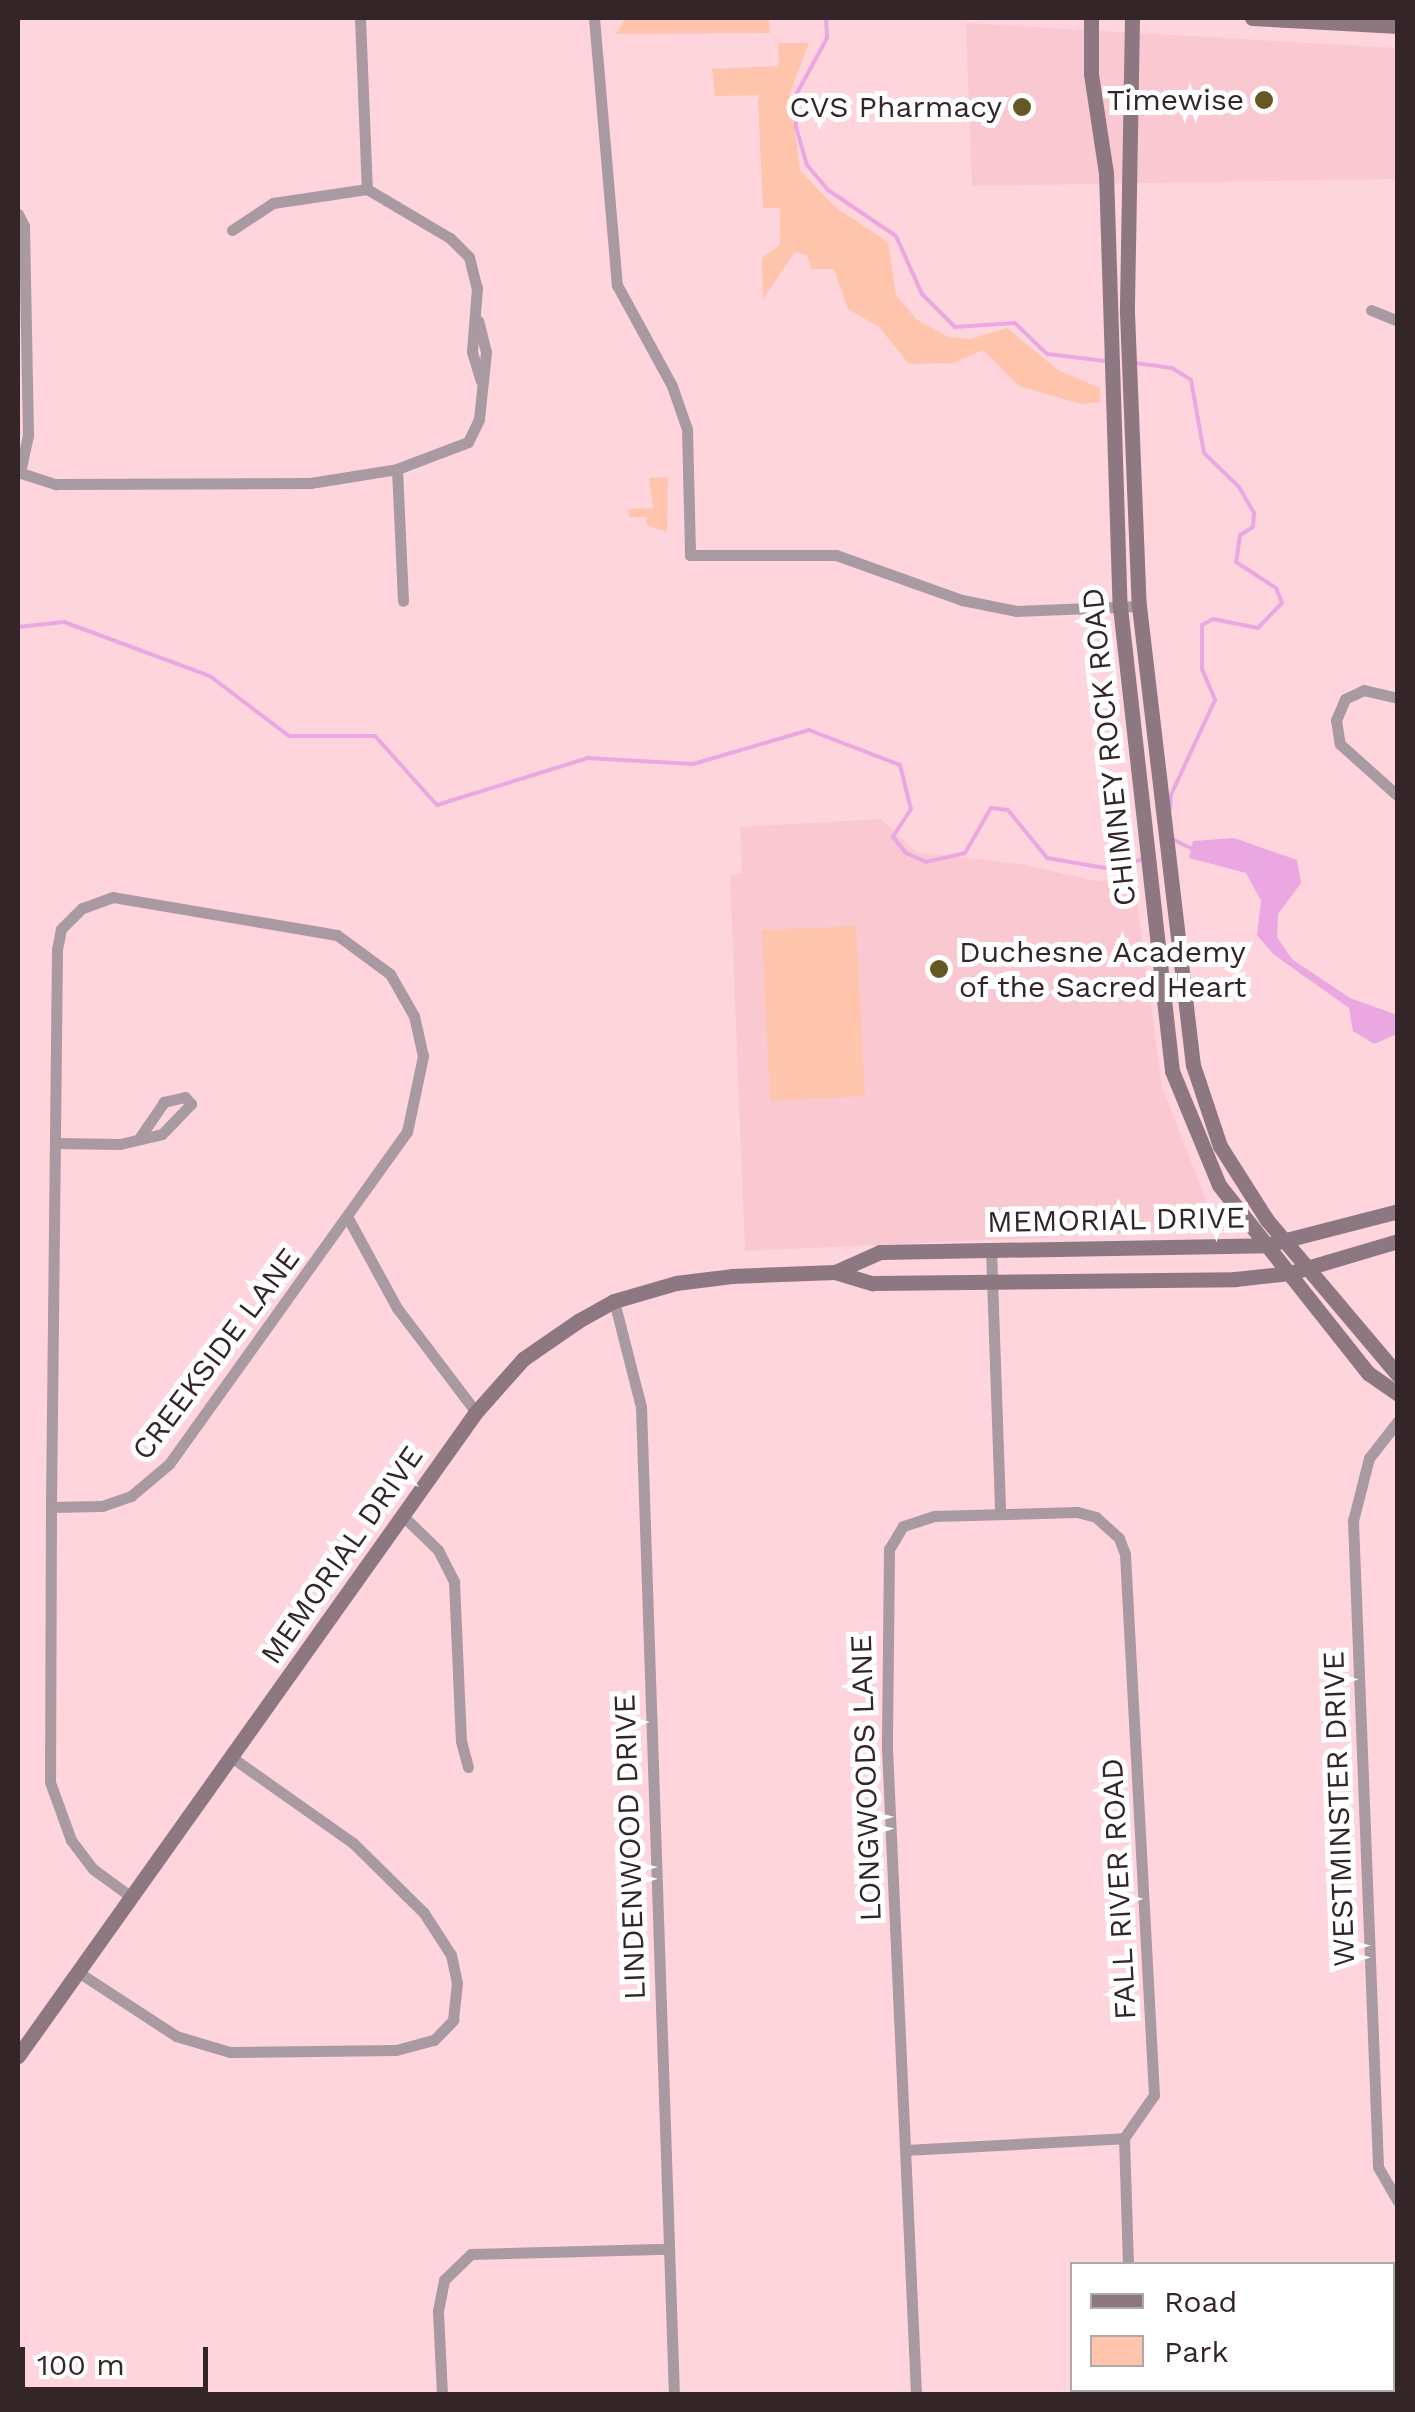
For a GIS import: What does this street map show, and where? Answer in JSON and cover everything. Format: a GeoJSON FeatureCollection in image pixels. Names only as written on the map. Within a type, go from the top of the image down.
{"type":"FeatureCollection","features":[{"type":"Feature","properties":{"kind":"main road","name":"CHIMNEY ROCK ROAD"},"geometry":{"type":"LineString","coordinates":[[1091,18],[1104,204],[1120,607],[1172,1071],[1219,1185],[1368,1372],[1398,1394]]}},
{"type":"Feature","properties":{"kind":"main road","name":"CHIMNEY ROCK ROAD"},"geometry":{"type":"LineString","coordinates":[[1132,18],[1127,313],[1139,606],[1183,1005],[1202,1098],[1220,1146],[1288,1243],[1398,1375]]}},
{"type":"Feature","properties":{"kind":"main road"},"geometry":{"type":"LineString","coordinates":[[1252,18],[1398,26]]}},
{"type":"Feature","properties":{"kind":"main road"},"geometry":{"type":"LineString","coordinates":[[1104,204],[1126,203]]}},
{"type":"Feature","properties":{"kind":"main road"},"geometry":{"type":"LineString","coordinates":[[1163,1008],[1183,1005]]}},
{"type":"Feature","properties":{"kind":"main road","name":"MEMORIAL DRIVE"},"geometry":{"type":"LineString","coordinates":[[835,1272],[880,1252],[1288,1243],[1398,1211]]}},
{"type":"Feature","properties":{"kind":"main road","name":"MEMORIAL DRIVE"},"geometry":{"type":"LineString","coordinates":[[18,2056],[476,1412],[523,1359],[614,1301],[676,1282],[835,1272],[872,1283],[1290,1273],[1398,1241]]}},
{"type":"Feature","properties":{"kind":"street"},"geometry":{"type":"LineString","coordinates":[[360,18],[367,189]]}},
{"type":"Feature","properties":{"kind":"street"},"geometry":{"type":"LineString","coordinates":[[594,18],[616,286],[672,386],[687,429],[690,555],[836,554],[962,600],[1016,611],[1139,606]]}},
{"type":"Feature","properties":{"kind":"street"},"geometry":{"type":"LineString","coordinates":[[18,214],[24,226],[28,434],[19,472],[56,484],[290,483],[398,468],[468,442],[479,420],[486,352],[468,257],[450,238],[367,189],[273,203],[232,230]]}},
{"type":"Feature","properties":{"kind":"street"},"geometry":{"type":"LineString","coordinates":[[1371,310],[1398,321]]}},
{"type":"Feature","properties":{"kind":"street"},"geometry":{"type":"LineString","coordinates":[[398,468],[403,601]]}},
{"type":"Feature","properties":{"kind":"street"},"geometry":{"type":"LineString","coordinates":[[1398,698],[1364,690],[1346,699],[1336,720],[1340,744],[1398,796]]}},
{"type":"Feature","properties":{"kind":"street","name":"CREEKSIDE LANE"},"geometry":{"type":"LineString","coordinates":[[52,1506],[102,1506],[153,1481],[349,1220],[416,1108],[423,1056],[402,993],[368,953],[337,935],[113,898],[82,908],[61,929],[55,1143]]}},
{"type":"Feature","properties":{"kind":"street"},"geometry":{"type":"LineString","coordinates":[[130,1896],[93,1869],[71,1840],[50,1782],[55,1143],[95,1146],[140,1137]]}},
{"type":"Feature","properties":{"kind":"street"},"geometry":{"type":"LineString","coordinates":[[349,1220],[397,1308],[476,1412]]}},
{"type":"Feature","properties":{"kind":"street"},"geometry":{"type":"LineString","coordinates":[[991,1250],[1000,1512]]}},
{"type":"Feature","properties":{"kind":"street","name":"LINDENWOOD DRIVE"},"geometry":{"type":"LineString","coordinates":[[614,1301],[642,1407],[674,2394]]}},
{"type":"Feature","properties":{"kind":"street","name":"WESTMINSTER DRIVE"},"geometry":{"type":"LineString","coordinates":[[1398,1421],[1369,1458],[1354,1521],[1378,2167],[1398,2201]]}},
{"type":"Feature","properties":{"kind":"street","name":"FALL RIVER ROAD"},"geometry":{"type":"LineString","coordinates":[[1000,1512],[1096,1517],[1119,1538],[1126,1554],[1154,2095],[1124,2138]]}},
{"type":"Feature","properties":{"kind":"street","name":"LONGWOODS LANE"},"geometry":{"type":"LineString","coordinates":[[916,2394],[887,1748],[889,1549],[904,1526],[934,1516],[1000,1512]]}},
{"type":"Feature","properties":{"kind":"street"},"geometry":{"type":"LineString","coordinates":[[404,1516],[438,1550],[454,1582],[461,1741],[468,1767]]}},
{"type":"Feature","properties":{"kind":"street"},"geometry":{"type":"LineString","coordinates":[[78,1972],[176,2036],[230,2052],[396,2050],[434,2040],[453,2020],[457,1983],[450,1955],[424,1913],[353,1843],[231,1757]]}},
{"type":"Feature","properties":{"kind":"street"},"geometry":{"type":"LineString","coordinates":[[906,2150],[1124,2138],[1128,2262]]}},
{"type":"Feature","properties":{"kind":"street"},"geometry":{"type":"LineString","coordinates":[[442,2394],[438,2311],[444,2280],[470,2254],[667,2249]]}},
{"type":"Feature","properties":{"kind":"shaded area"},"geometry":{"type":"Polygon","coordinates":[[[966,23],[1397,48],[1397,179],[972,186],[966,23]]]}},
{"type":"Feature","properties":{"kind":"shaded area","name":"Duchesne Academy of the Sacred Heart"},"geometry":{"type":"Polygon","coordinates":[[[881,819],[916,852],[1021,864],[1096,881],[1134,879],[1162,1087],[1211,1213],[1202,1230],[745,1251],[730,875],[742,873],[740,827],[881,819]]]}},
{"type":"Feature","properties":{"kind":"shaded area"},"geometry":{"type":"Polygon","coordinates":[[[1234,838],[1297,860],[1301,883],[1278,914],[1277,937],[1292,959],[1350,998],[1397,1015],[1397,1034],[1374,1044],[1353,1031],[1349,1008],[1273,954],[1257,935],[1261,901],[1246,873],[1189,858],[1193,841],[1234,838]]]}},
{"type":"Feature","properties":{"kind":"green space"},"geometry":{"type":"Polygon","coordinates":[[[769,18],[770,33],[616,34],[625,19],[769,18]]]}},
{"type":"Feature","properties":{"kind":"green space"},"geometry":{"type":"Polygon","coordinates":[[[778,43],[809,43],[790,93],[800,170],[835,207],[888,242],[896,295],[916,319],[948,337],[970,339],[1007,328],[1058,370],[1100,388],[1100,402],[1081,404],[1019,386],[983,350],[953,363],[909,364],[879,327],[848,309],[834,269],[811,269],[807,255],[795,252],[763,299],[762,258],[780,245],[780,208],[763,208],[758,99],[779,62],[778,43]]]}},
{"type":"Feature","properties":{"kind":"green space"},"geometry":{"type":"Polygon","coordinates":[[[776,66],[763,95],[715,96],[712,69],[776,66]]]}},
{"type":"Feature","properties":{"kind":"green space"},"geometry":{"type":"Polygon","coordinates":[[[668,477],[667,532],[647,525],[646,517],[629,517],[628,509],[653,508],[649,478],[668,477]]]}},
{"type":"Feature","properties":{"kind":"green space"},"geometry":{"type":"Polygon","coordinates":[[[856,926],[865,1096],[770,1101],[762,930],[856,926]]]}},
{"type":"Feature","properties":{"kind":"waterway"},"geometry":{"type":"LineString","coordinates":[[826,18],[827,38],[797,93],[796,127],[807,165],[828,190],[896,236],[922,294],[955,327],[1015,323],[1047,354],[1106,361]]}},
{"type":"Feature","properties":{"kind":"waterway"},"geometry":{"type":"LineString","coordinates":[[1136,363],[1172,368],[1191,380],[1204,453],[1239,487],[1254,513],[1253,527],[1240,535],[1236,562],[1276,588],[1282,603],[1258,628],[1213,619],[1202,625],[1202,669],[1215,700],[1171,795],[1170,809]]}},
{"type":"Feature","properties":{"kind":"waterway"},"geometry":{"type":"LineString","coordinates":[[18,627],[64,622],[210,676],[289,736],[375,736],[437,805],[588,758],[693,764],[809,730],[900,765],[911,809],[893,837],[906,853],[926,862],[965,853],[991,808],[1008,810],[1047,858],[1105,868],[1144,859]]}},
{"type":"Feature","properties":{"kind":"waterway"},"geometry":{"type":"LineString","coordinates":[[1170,838],[1193,849]]}},
{"type":"Feature","properties":{"kind":"place","name":"Timewise"},"geometry":{"type":"Point","coordinates":[1264,100]}},
{"type":"Feature","properties":{"kind":"place","name":"CVS Pharmacy"},"geometry":{"type":"Point","coordinates":[1022,107]}},
{"type":"Feature","properties":{"kind":"place","name":"Duchesne Academy of the Sacred Heart"},"geometry":{"type":"Point","coordinates":[939,969]}}]}
